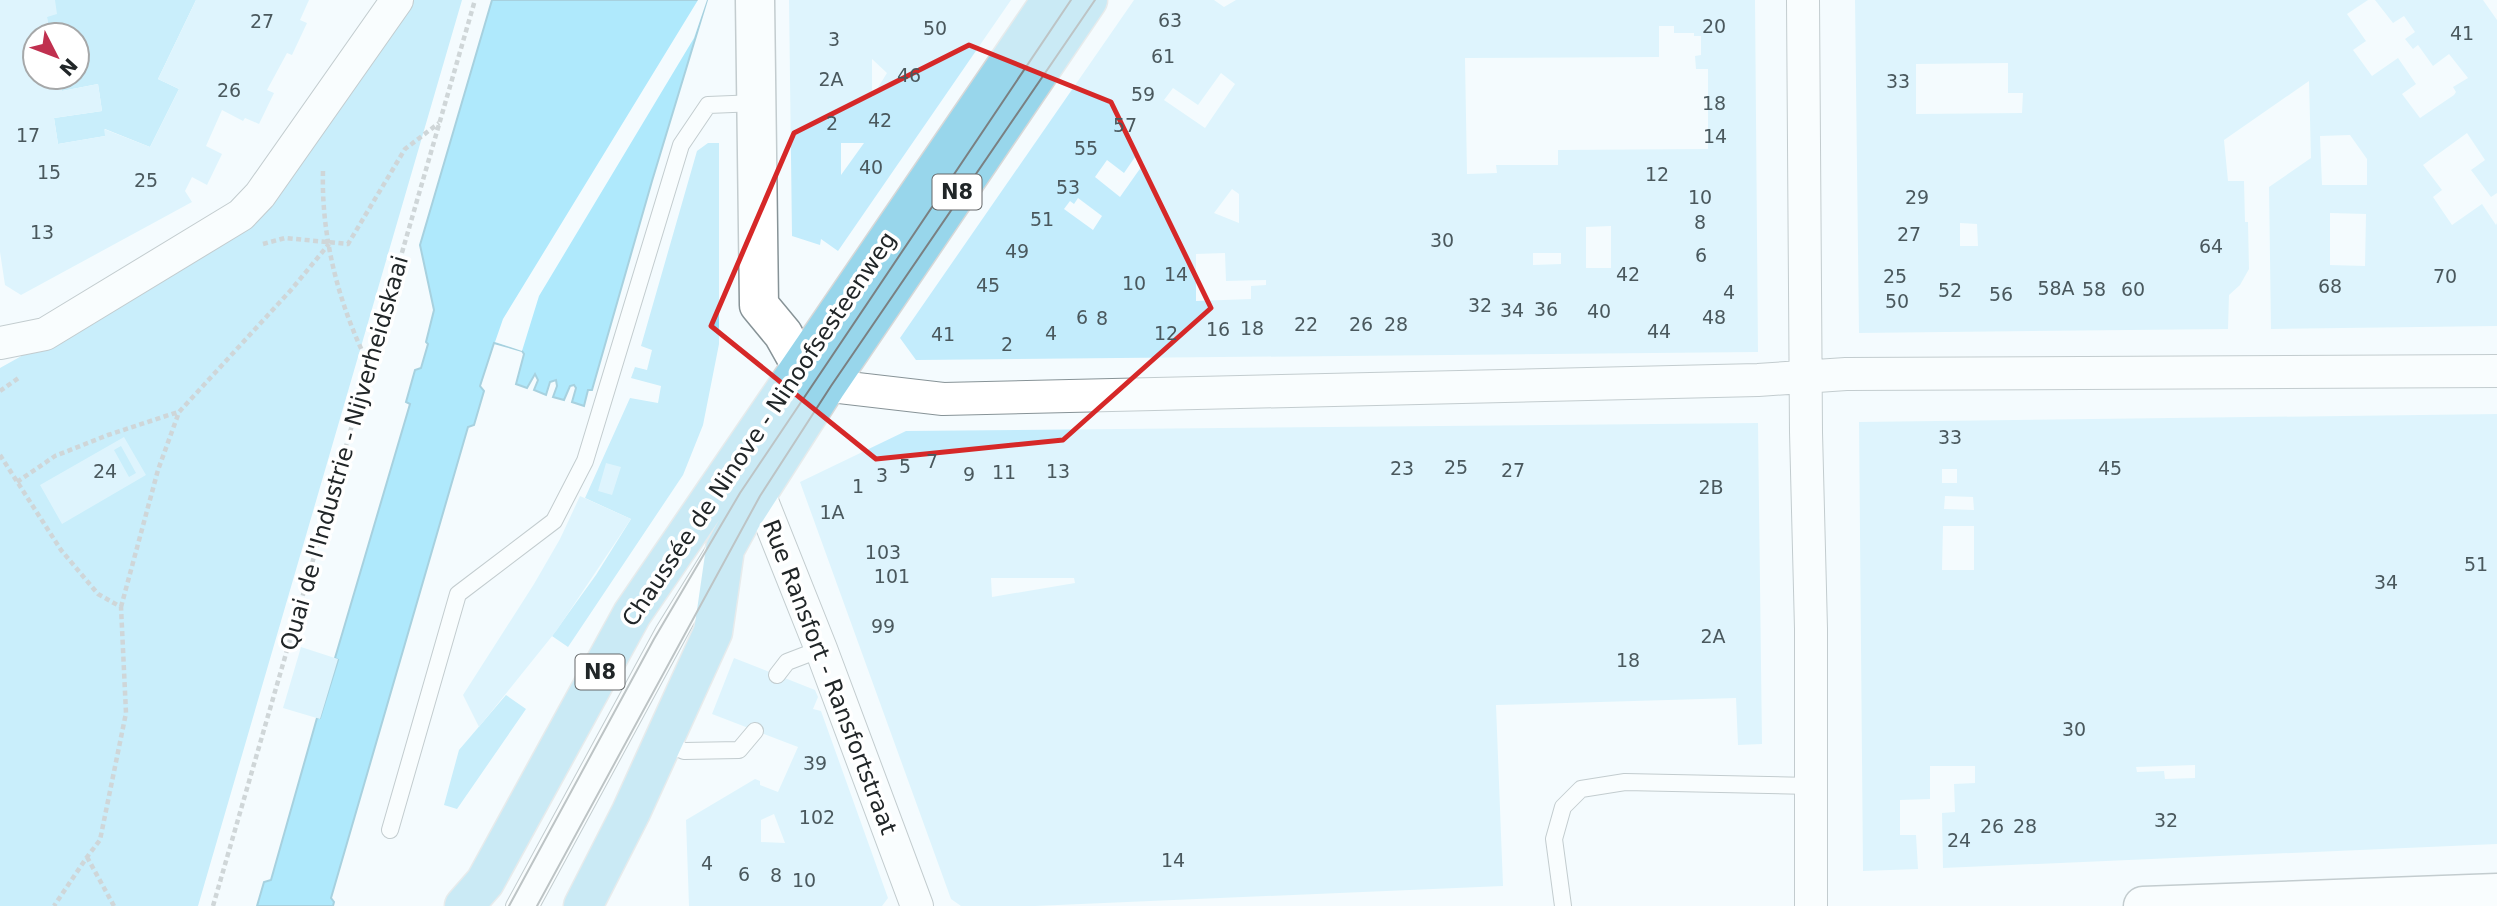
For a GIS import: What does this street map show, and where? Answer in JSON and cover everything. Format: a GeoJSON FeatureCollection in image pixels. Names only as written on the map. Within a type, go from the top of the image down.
{"type":"FeatureCollection","features":[{"type":"Feature","properties":{"kind":"main road","name":"Chaussée de Ninove - Ninoofsesteenweg"},"geometry":{"type":"LineString","coordinates":[[464,906],[485,882],[632,614],[754,472],[1051,0]]}},
{"type":"Feature","properties":{"kind":"main road","name":"Chaussée de Ninove - Ninoofsesteenweg"},"geometry":{"type":"LineString","coordinates":[[814,375],[1088,0]]}},
{"type":"Feature","properties":{"kind":"main road","name":"Chaussée de Ninove - Ninoofsesteenweg"},"geometry":{"type":"LineString","coordinates":[[583,906],[713,632],[725,549],[754,472]]}},
{"type":"Feature","properties":{"kind":"street"},"geometry":{"type":"LineString","coordinates":[[0,343],[45,334],[241,215],[260,195],[397,0]]}},
{"type":"Feature","properties":{"kind":"street"},"geometry":{"type":"LineString","coordinates":[[755,0],[759,305],[814,375],[865,392],[943,399],[1758,380],[1860,374],[2497,371]]}},
{"type":"Feature","properties":{"kind":"street"},"geometry":{"type":"LineString","coordinates":[[1803,0],[1811,629],[1811,906]]}},
{"type":"Feature","properties":{"kind":"street","name":"Rue Ransfort - Ransfortstraat"},"geometry":{"type":"LineString","coordinates":[[754,472],[917,906]]}},
{"type":"Feature","properties":{"kind":"street"},"geometry":{"type":"LineString","coordinates":[[2143,906],[2497,893]]}},
{"type":"Feature","properties":{"kind":"lane"},"geometry":{"type":"LineString","coordinates":[[390,830],[458,594],[554,521],[585,461],[681,145],[708,105],[757,103]]}},
{"type":"Feature","properties":{"kind":"lane","name":"Chaussée de Ninove - Ninoofsesteenweg"},"geometry":{"type":"LineString","coordinates":[[514,906],[663,632],[754,472]]}},
{"type":"Feature","properties":{"kind":"lane","name":"Chaussée de Ninove - Ninoofsesteenweg"},"geometry":{"type":"LineString","coordinates":[[531,906],[725,549]]}},
{"type":"Feature","properties":{"kind":"lane"},"geometry":{"type":"LineString","coordinates":[[777,675],[786,662],[821,649]]}},
{"type":"Feature","properties":{"kind":"lane"},"geometry":{"type":"LineString","coordinates":[[663,742],[684,751],[739,750],[755,731]]}},
{"type":"Feature","properties":{"kind":"lane"},"geometry":{"type":"LineString","coordinates":[[1563,906],[1554,839],[1563,807],[1581,789],[1625,782],[1810,786]]}},
{"type":"Feature","properties":{"kind":"path","name":"Quai de l'Industrie - Nijverheidskaai"},"geometry":{"type":"LineString","coordinates":[[213,906],[475,0]]}},
{"type":"Feature","properties":{"kind":"path"},"geometry":{"type":"LineString","coordinates":[[323,164],[322,201],[340,294],[353,335],[369,365]]}},
{"type":"Feature","properties":{"kind":"path"},"geometry":{"type":"LineString","coordinates":[[54,906],[100,840],[126,713],[121,607],[158,470],[179,412],[329,244]]}},
{"type":"Feature","properties":{"kind":"path"},"geometry":{"type":"LineString","coordinates":[[17,482],[55,456],[179,412]]}},
{"type":"Feature","properties":{"kind":"path"},"geometry":{"type":"LineString","coordinates":[[0,454],[69,559],[98,594],[121,607]]}},
{"type":"Feature","properties":{"kind":"path"},"geometry":{"type":"LineString","coordinates":[[87,856],[114,906]]}},
{"type":"Feature","properties":{"kind":"highlighted area"},"geometry":{"type":"Polygon","coordinates":[[[969,45],[1111,102],[1211,308],[1063,440],[876,459],[711,326],[794,133],[969,45]]]}},
{"type":"Feature","properties":{"kind":"shaded area"},"geometry":{"type":"Polygon","coordinates":[[[55,0],[196,0],[158,79],[179,89],[150,147],[105,129],[105,136],[58,144],[54,118],[102,111],[98,84],[91,85],[91,21],[47,21],[55,0]]]}},
{"type":"Feature","properties":{"kind":"shaded area"},"geometry":{"type":"Polygon","coordinates":[[[410,0],[462,0],[198,906],[0,906],[0,368],[206,253],[410,0]]]}},
{"type":"Feature","properties":{"kind":"shaded area"},"geometry":{"type":"Polygon","coordinates":[[[492,0],[707,0],[592,390],[588,390],[584,406],[572,402],[576,388],[574,385],[570,386],[564,400],[553,397],[556,380],[550,382],[546,395],[534,390],[538,380],[535,374],[527,388],[516,384],[524,354],[522,351],[494,343],[480,386],[484,391],[474,425],[468,427],[331,898],[333,906],[257,906],[264,882],[271,880],[317,718],[320,718],[338,660],[335,658],[410,404],[406,402],[415,370],[421,368],[428,344],[426,342],[434,310],[420,245],[492,0]]]}},
{"type":"Feature","properties":{"kind":"shaded area"},"geometry":{"type":"Polygon","coordinates":[[[708,143],[719,143],[719,344],[703,425],[683,475],[568,647],[552,636],[596,575],[631,519],[585,498],[630,398],[658,403],[661,386],[631,378],[635,367],[647,370],[652,350],[641,346],[697,151],[708,143]]]}},
{"type":"Feature","properties":{"kind":"shaded area"},"geometry":{"type":"Polygon","coordinates":[[[506,695],[526,709],[457,809],[444,805],[459,750],[506,695]]]}},
{"type":"Feature","properties":{"kind":"pier"},"geometry":{"type":"Polygon","coordinates":[[[698,0],[707,0],[694,38],[539,296],[522,351],[495,342],[503,319],[698,0]]]}},
{"type":"Feature","properties":{"kind":"building"},"geometry":{"type":"Polygon","coordinates":[[[0,0],[55,0],[57,14],[47,17],[47,21],[21,21],[21,91],[91,91],[91,85],[98,84],[102,111],[54,118],[58,144],[105,136],[104,129],[150,147],[179,89],[158,79],[196,0],[309,0],[300,20],[307,23],[292,55],[287,53],[267,90],[274,93],[259,124],[245,118],[243,121],[222,110],[206,146],[222,154],[207,185],[192,177],[185,191],[192,202],[21,295],[5,285],[0,252],[0,0]]]}},
{"type":"Feature","properties":{"kind":"building"},"geometry":{"type":"Polygon","coordinates":[[[789,0],[1011,0],[838,251],[821,239],[820,245],[792,236],[789,0]],[[872,59],[872,97],[887,73],[872,59]],[[841,143],[841,175],[864,143],[841,143]]]}},
{"type":"Feature","properties":{"kind":"building"},"geometry":{"type":"Polygon","coordinates":[[[1134,0],[1214,0],[1224,7],[1236,0],[1755,0],[1758,352],[916,360],[900,338],[1134,0]],[[1659,26],[1659,57],[1465,58],[1467,174],[1497,173],[1496,165],[1558,165],[1558,150],[1708,149],[1708,69],[1696,69],[1695,56],[1701,55],[1701,36],[1694,36],[1694,33],[1674,33],[1674,26],[1659,26]],[[1221,73],[1198,105],[1173,88],[1164,100],[1205,128],[1235,84],[1221,73]],[[1135,157],[1124,173],[1107,160],[1095,177],[1120,197],[1144,163],[1135,157]],[[1232,189],[1214,213],[1239,223],[1239,194],[1232,189]],[[1078,198],[1074,204],[1070,201],[1064,209],[1093,230],[1102,216],[1078,198]],[[1611,226],[1586,227],[1586,268],[1611,268],[1611,226]],[[1225,253],[1196,254],[1196,301],[1251,299],[1251,286],[1266,285],[1266,280],[1226,281],[1225,253]],[[1533,253],[1533,265],[1561,264],[1561,253],[1533,253]]]}},
{"type":"Feature","properties":{"kind":"building"},"geometry":{"type":"Polygon","coordinates":[[[1855,0],[2368,0],[2347,14],[2366,41],[2353,50],[2372,76],[2398,58],[2416,84],[2402,94],[2420,118],[2454,95],[2456,92],[2453,87],[2468,78],[2449,54],[2433,66],[2418,45],[2413,49],[2405,39],[2415,32],[2404,16],[2393,23],[2375,0],[2483,0],[2497,20],[2497,193],[2491,197],[2471,170],[2485,160],[2467,133],[2423,165],[2442,190],[2433,197],[2452,225],[2482,204],[2496,225],[2497,223],[2497,326],[2271,329],[2269,187],[2311,158],[2309,81],[2224,140],[2228,181],[2244,181],[2249,269],[2240,285],[2229,295],[2228,329],[1859,333],[1855,0]],[[2008,63],[1916,64],[1916,114],[2022,113],[2023,93],[2008,93],[2008,63]],[[2350,135],[2320,136],[2322,185],[2367,185],[2367,159],[2350,135]],[[2330,213],[2330,265],[2365,266],[2366,214],[2330,213]],[[1960,223],[1960,246],[1978,246],[1977,224],[1960,223]]]}},
{"type":"Feature","properties":{"kind":"building"},"geometry":{"type":"Polygon","coordinates":[[[2497,414],[2497,844],[1943,868],[1942,813],[1955,812],[1954,784],[1975,783],[1975,766],[1930,766],[1930,799],[1900,800],[1900,835],[1916,835],[1918,869],[1863,871],[1859,422],[2497,414]],[[1942,469],[1942,483],[1957,483],[1957,469],[1942,469]],[[1945,496],[1944,509],[1974,510],[1973,497],[1945,496]],[[1943,526],[1942,570],[1974,570],[1974,526],[1943,526]],[[2195,765],[2136,767],[2137,772],[2164,771],[2165,779],[2195,778],[2195,765]]]}},
{"type":"Feature","properties":{"kind":"building"},"geometry":{"type":"Polygon","coordinates":[[[1758,423],[1762,744],[1738,745],[1736,698],[1496,705],[1503,886],[1035,906],[961,906],[951,899],[800,482],[906,431],[1758,423]],[[991,578],[992,597],[1075,583],[1074,578],[991,578]]]}},
{"type":"Feature","properties":{"kind":"building"},"geometry":{"type":"Polygon","coordinates":[[[124,437],[146,475],[62,524],[40,485],[124,437]],[[121,446],[114,450],[129,477],[136,473],[121,446]]]}},
{"type":"Feature","properties":{"kind":"building"},"geometry":{"type":"Polygon","coordinates":[[[606,463],[621,467],[612,495],[598,491],[606,463]]]}},
{"type":"Feature","properties":{"kind":"building"},"geometry":{"type":"Polygon","coordinates":[[[580,496],[631,519],[557,630],[479,727],[463,695],[534,584],[560,539],[580,496]]]}},
{"type":"Feature","properties":{"kind":"building"},"geometry":{"type":"Polygon","coordinates":[[[301,647],[338,659],[320,719],[283,708],[301,647]]]}},
{"type":"Feature","properties":{"kind":"building"},"geometry":{"type":"Polygon","coordinates":[[[734,658],[815,690],[818,697],[813,709],[821,711],[888,898],[882,906],[689,906],[686,820],[755,779],[760,781],[760,785],[778,792],[798,747],[712,714],[734,658]],[[774,814],[761,820],[761,842],[785,843],[774,814]]]}},
{"type":"Feature","properties":{"kind":"tram line"},"geometry":{"type":"LineString","coordinates":[[509,906],[654,639],[740,493],[1071,0]]}},
{"type":"Feature","properties":{"kind":"tram line"},"geometry":{"type":"LineString","coordinates":[[537,906],[760,496],[831,386],[1095,0]]}}]}
